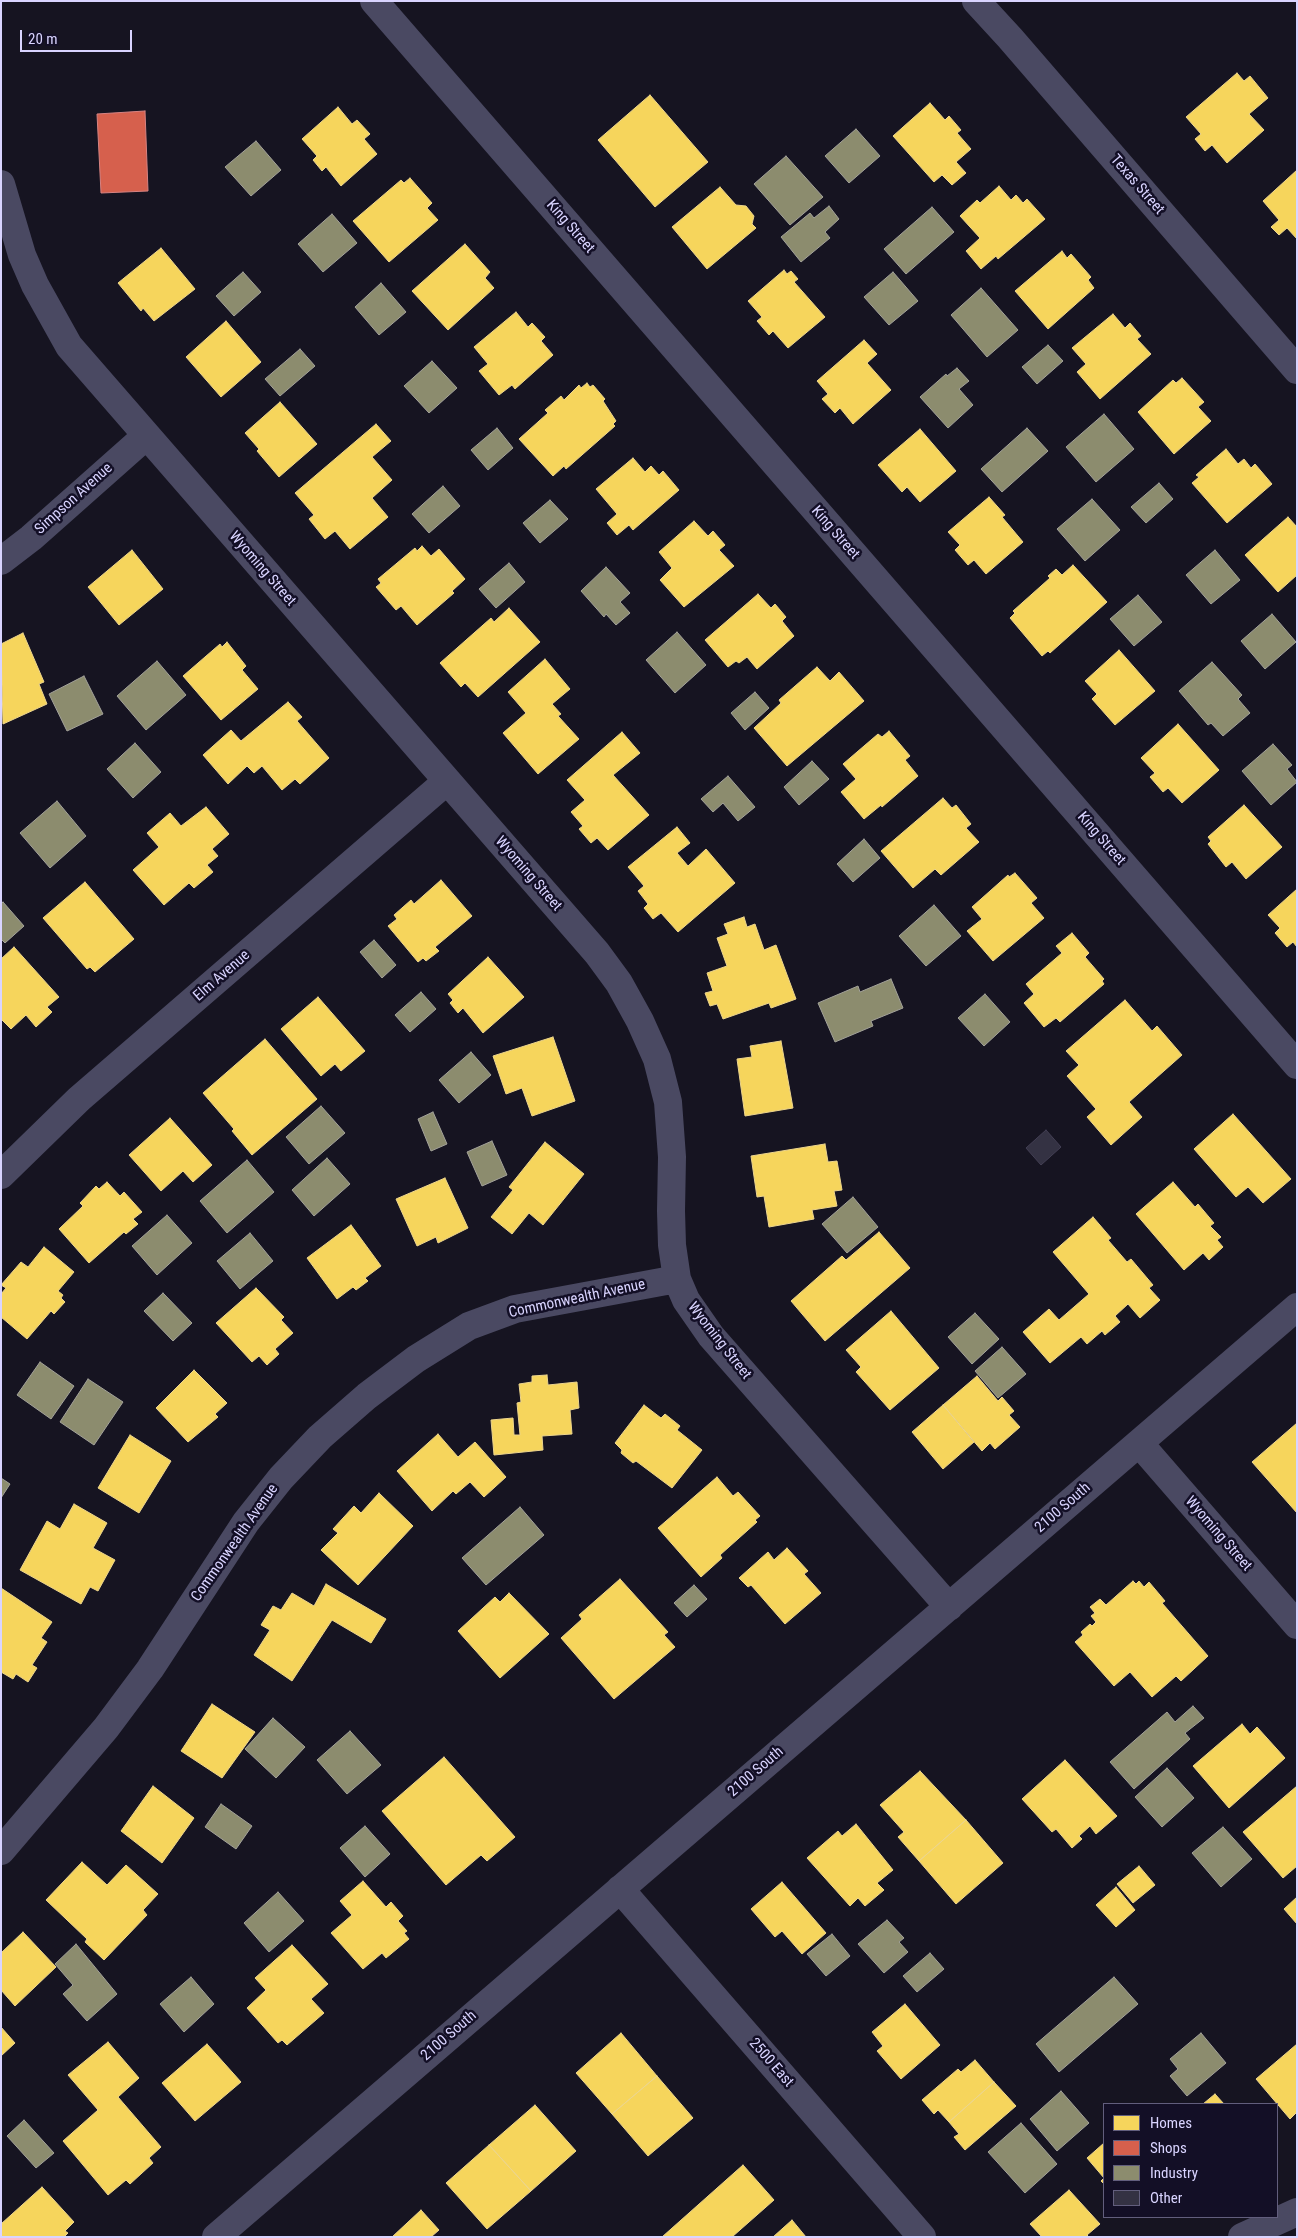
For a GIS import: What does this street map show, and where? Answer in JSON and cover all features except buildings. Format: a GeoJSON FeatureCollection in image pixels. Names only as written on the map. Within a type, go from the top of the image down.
{"type":"FeatureCollection","features":[{"type":"Feature","properties":{"kind":"street","name":"King Street"},"geometry":{"type":"LineString","coordinates":[[374,1],[1297,1065]]}},
{"type":"Feature","properties":{"kind":"street","name":"Texas Street"},"geometry":{"type":"LineString","coordinates":[[976,1],[1297,370]]}},
{"type":"Feature","properties":{"kind":"street","name":"Wyoming Street"},"geometry":{"type":"LineString","coordinates":[[1,184],[22,255],[34,285],[50,316],[69,346],[597,953],[619,983],[640,1020],[657,1059],[668,1102],[672,1157],[672,1245],[677,1279],[686,1300],[711,1336],[949,1606]]}},
{"type":"Feature","properties":{"kind":"street","name":"Simpson Avenue"},"geometry":{"type":"LineString","coordinates":[[1,561],[31,538],[146,436]]}},
{"type":"Feature","properties":{"kind":"street","name":"Elm Avenue"},"geometry":{"type":"LineString","coordinates":[[1,1176],[79,1099],[447,781]]}},
{"type":"Feature","properties":{"kind":"street","name":"Commonwealth Avenue"},"geometry":{"type":"LineString","coordinates":[[1,1851],[106,1728],[150,1669],[246,1522],[281,1478],[320,1437],[367,1396],[416,1359],[470,1326],[515,1309],[677,1279]]}},
{"type":"Feature","properties":{"kind":"street","name":"2100 South"},"geometry":{"type":"LineString","coordinates":[[216,2237],[1297,1307]]}},
{"type":"Feature","properties":{"kind":"street","name":"Wyoming Street"},"geometry":{"type":"LineString","coordinates":[[1139,1443],[1297,1625]]}},
{"type":"Feature","properties":{"kind":"street","name":"2500 East"},"geometry":{"type":"LineString","coordinates":[[620,1889],[922,2237]]}},
{"type":"Feature","properties":{"kind":"street"},"geometry":{"type":"LineString","coordinates":[[1242,2237],[1297,2212]]}}]}
